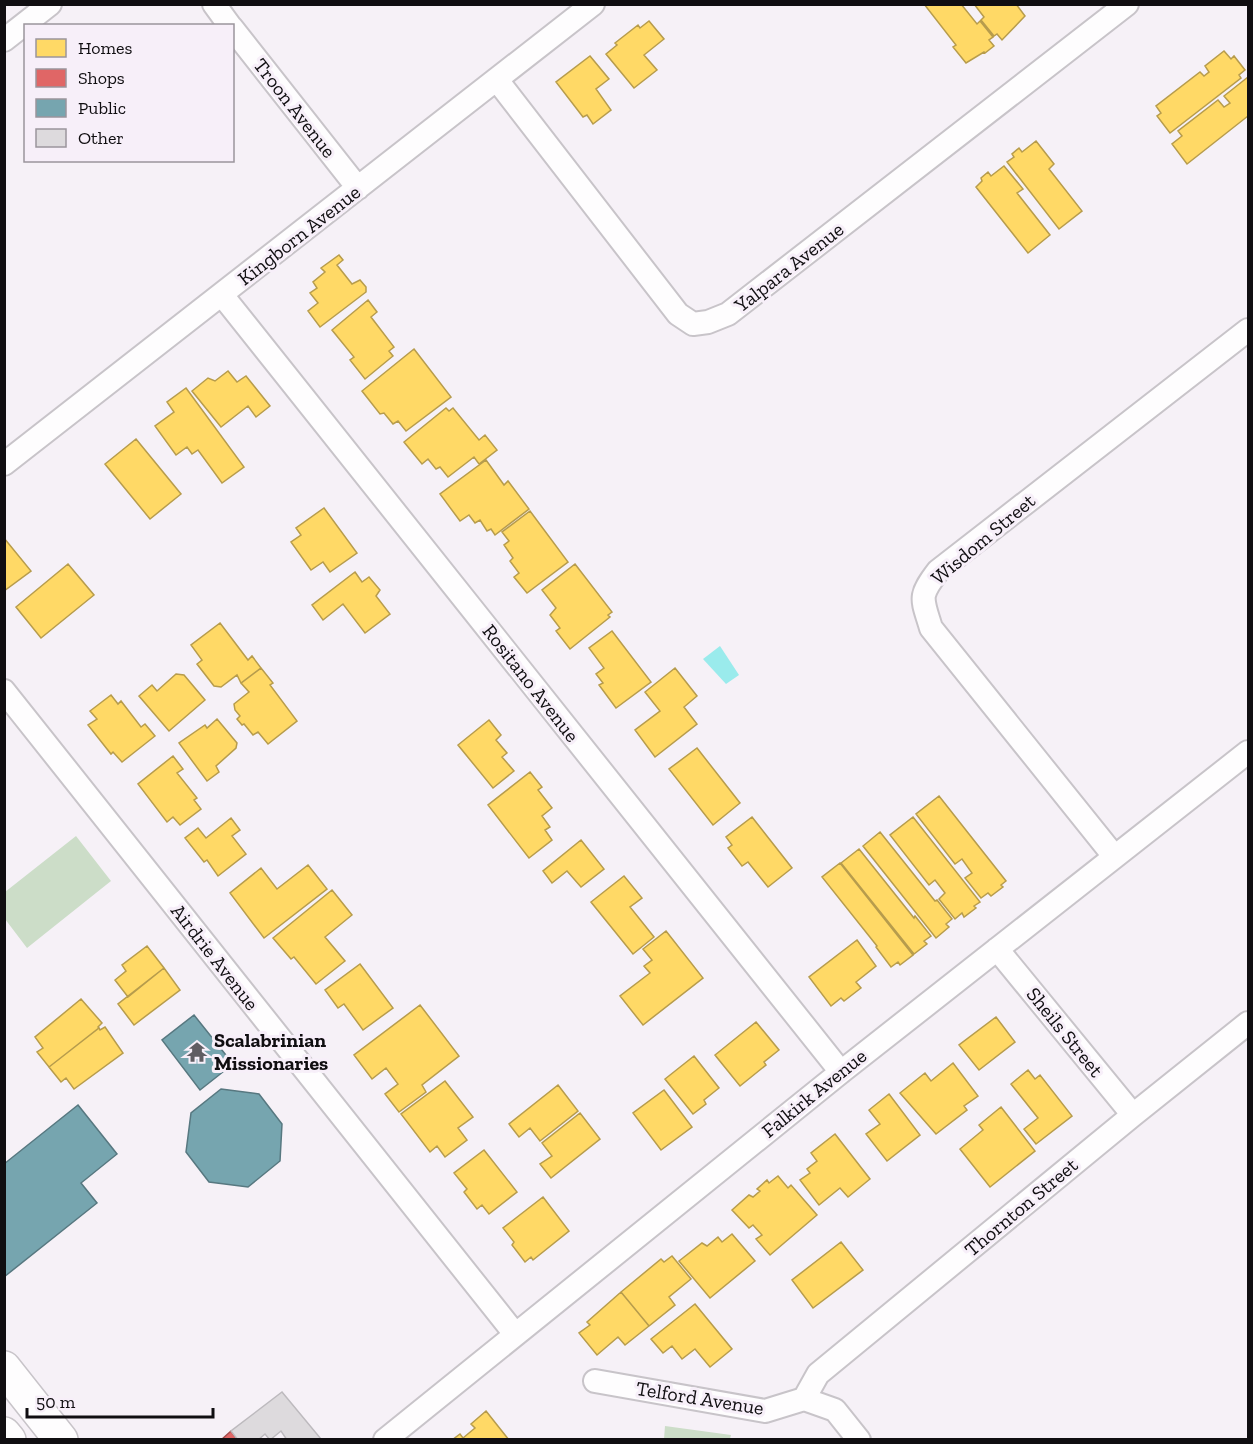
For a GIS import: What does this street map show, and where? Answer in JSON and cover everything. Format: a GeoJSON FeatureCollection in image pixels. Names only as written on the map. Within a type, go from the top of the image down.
{"type":"FeatureCollection","features":[{"type":"Feature","properties":{"kind":"main road"},"geometry":{"type":"LineString","coordinates":[[4,1368],[62,1440]]}},
{"type":"Feature","properties":{"kind":"main road"},"geometry":{"type":"LineString","coordinates":[[4,1434],[9,1440]]}},
{"type":"Feature","properties":{"kind":"street"},"geometry":{"type":"LineString","coordinates":[[24,24],[50,4]]}},
{"type":"Feature","properties":{"kind":"street","name":"Troon Avenue"},"geometry":{"type":"LineString","coordinates":[[214,4],[229,24]]}},
{"type":"Feature","properties":{"kind":"street","name":"Kingborn Avenue"},"geometry":{"type":"LineString","coordinates":[[4,464],[593,4]]}},
{"type":"Feature","properties":{"kind":"street","name":"Yalpara Avenue"},"geometry":{"type":"LineString","coordinates":[[497,80],[678,314],[693,324],[728,314],[1127,4]]}},
{"type":"Feature","properties":{"kind":"street"},"geometry":{"type":"LineString","coordinates":[[4,40],[24,24]]}},
{"type":"Feature","properties":{"kind":"street","name":"Troon Avenue"},"geometry":{"type":"LineString","coordinates":[[234,31],[358,188]]}},
{"type":"Feature","properties":{"kind":"street","name":"Rositano Avenue"},"geometry":{"type":"LineString","coordinates":[[222,295],[841,1072]]}},
{"type":"Feature","properties":{"kind":"street","name":"Wisdom Street"},"geometry":{"type":"LineString","coordinates":[[1114,856],[931,628],[922,593],[938,571],[1248,330]]}},
{"type":"Feature","properties":{"kind":"street","name":"Airdrie Avenue"},"geometry":{"type":"LineString","coordinates":[[4,692],[515,1334]]}},
{"type":"Feature","properties":{"kind":"street","name":"Falkirk Avenue"},"geometry":{"type":"LineString","coordinates":[[385,1440],[841,1072],[1248,752]]}},
{"type":"Feature","properties":{"kind":"street","name":"Sheils Street"},"geometry":{"type":"LineString","coordinates":[[997,949],[1133,1114]]}},
{"type":"Feature","properties":{"kind":"street","name":"Thornton Street"},"geometry":{"type":"LineString","coordinates":[[804,1399],[818,1374],[1133,1114],[1248,1023]]}},
{"type":"Feature","properties":{"kind":"street","name":"Telford Avenue"},"geometry":{"type":"LineString","coordinates":[[595,1381],[765,1411],[804,1399]]}},
{"type":"Feature","properties":{"kind":"street"},"geometry":{"type":"LineString","coordinates":[[804,1399],[835,1410],[859,1440]]}},
{"type":"Feature","properties":{"kind":"green space"},"geometry":{"type":"Polygon","coordinates":[[[76,836],[111,881],[27,948],[5,919],[5,892],[76,836]]]}},
{"type":"Feature","properties":{"kind":"green space"},"geometry":{"type":"Polygon","coordinates":[[[665,1426],[731,1435],[730,1439],[664,1439],[665,1426]]]}},
{"type":"Feature","properties":{"kind":"water"},"geometry":{"type":"Polygon","coordinates":[[[720,646],[739,675],[726,684],[703,659],[720,646]]]}},
{"type":"Feature","properties":{"kind":"building: Homes"},"geometry":{"type":"Polygon","coordinates":[[[924,4],[961,4],[977,24],[980,21],[993,37],[989,40],[994,46],[966,63],[953,47],[956,45],[924,4]]]}},
{"type":"Feature","properties":{"kind":"building: Homes"},"geometry":{"type":"Polygon","coordinates":[[[974,4],[1016,4],[1025,16],[1002,40],[997,34],[994,36],[981,20],[984,17],[974,4]]]}},
{"type":"Feature","properties":{"kind":"building: Homes"},"geometry":{"type":"Polygon","coordinates":[[[649,21],[664,39],[644,55],[657,70],[634,88],[606,54],[617,45],[615,43],[638,25],[640,28],[649,21]]]}},
{"type":"Feature","properties":{"kind":"building: Homes"},"geometry":{"type":"Polygon","coordinates":[[[1224,51],[1231,59],[1234,56],[1245,70],[1239,75],[1241,78],[1170,133],[1157,116],[1161,113],[1156,106],[1200,72],[1204,76],[1209,72],[1205,66],[1224,51]]]}},
{"type":"Feature","properties":{"kind":"building: Homes"},"geometry":{"type":"Polygon","coordinates":[[[590,56],[609,79],[596,89],[611,110],[593,124],[587,115],[583,117],[556,82],[590,56]]]}},
{"type":"Feature","properties":{"kind":"building: Homes"},"geometry":{"type":"Polygon","coordinates":[[[1248,77],[1248,116],[1187,164],[1172,144],[1182,136],[1178,131],[1218,100],[1224,107],[1230,103],[1224,96],[1248,77]]]}},
{"type":"Feature","properties":{"kind":"building: Homes"},"geometry":{"type":"Polygon","coordinates":[[[1036,141],[1054,164],[1049,169],[1082,211],[1059,229],[1007,162],[1014,157],[1012,154],[1019,148],[1022,152],[1036,141]]]}},
{"type":"Feature","properties":{"kind":"building: Homes"},"geometry":{"type":"Polygon","coordinates":[[[1004,166],[1023,189],[1017,193],[1050,235],[1028,253],[976,187],[988,172],[991,176],[1004,166]]]}},
{"type":"Feature","properties":{"kind":"building: Homes"},"geometry":{"type":"Polygon","coordinates":[[[339,255],[343,260],[337,265],[352,284],[360,280],[366,287],[366,292],[320,327],[308,311],[318,303],[310,293],[317,288],[313,282],[325,272],[321,268],[339,255]]]}},
{"type":"Feature","properties":{"kind":"building: Homes"},"geometry":{"type":"Polygon","coordinates":[[[368,300],[377,312],[371,317],[394,347],[389,351],[393,356],[365,379],[350,360],[354,357],[332,330],[368,300]]]}},
{"type":"Feature","properties":{"kind":"building: Homes"},"geometry":{"type":"Polygon","coordinates":[[[414,349],[451,397],[406,431],[398,421],[393,424],[384,413],[380,414],[362,391],[414,349]]]}},
{"type":"Feature","properties":{"kind":"building: Homes"},"geometry":{"type":"Polygon","coordinates":[[[228,371],[237,382],[246,376],[270,406],[256,417],[248,406],[221,427],[192,391],[208,378],[215,381],[228,371]]]}},
{"type":"Feature","properties":{"kind":"building: Homes"},"geometry":{"type":"Polygon","coordinates":[[[186,388],[244,467],[222,483],[198,450],[192,454],[187,447],[176,455],[155,426],[174,412],[167,402],[186,388]]]}},
{"type":"Feature","properties":{"kind":"building: Homes"},"geometry":{"type":"Polygon","coordinates":[[[446,408],[449,411],[453,408],[479,440],[485,435],[497,450],[479,464],[474,457],[448,477],[440,467],[436,469],[428,459],[422,464],[404,442],[446,408]]]}},
{"type":"Feature","properties":{"kind":"building: Homes"},"geometry":{"type":"Polygon","coordinates":[[[136,439],[181,494],[150,519],[105,464],[136,439]]]}},
{"type":"Feature","properties":{"kind":"building: Homes"},"geometry":{"type":"Polygon","coordinates":[[[486,460],[504,485],[508,481],[529,509],[495,535],[491,529],[487,531],[480,520],[475,523],[469,515],[460,521],[440,494],[486,460]]]}},
{"type":"Feature","properties":{"kind":"building: Homes"},"geometry":{"type":"Polygon","coordinates":[[[324,508],[357,553],[330,572],[323,562],[311,570],[291,542],[301,535],[296,528],[324,508]]]}},
{"type":"Feature","properties":{"kind":"building: Homes"},"geometry":{"type":"Polygon","coordinates":[[[530,511],[568,562],[527,593],[514,577],[519,573],[510,561],[513,558],[504,545],[509,541],[502,532],[530,511]]]}},
{"type":"Feature","properties":{"kind":"building: Homes"},"geometry":{"type":"Polygon","coordinates":[[[4,538],[31,571],[4,591],[4,538]]]}},
{"type":"Feature","properties":{"kind":"building: Homes"},"geometry":{"type":"Polygon","coordinates":[[[68,564],[94,595],[41,638],[16,607],[68,564]]]}},
{"type":"Feature","properties":{"kind":"building: Homes"},"geometry":{"type":"Polygon","coordinates":[[[575,564],[612,612],[608,615],[610,617],[570,649],[556,631],[560,628],[550,615],[556,608],[542,590],[575,564]]]}},
{"type":"Feature","properties":{"kind":"building: Homes"},"geometry":{"type":"Polygon","coordinates":[[[355,572],[362,582],[369,577],[380,590],[376,596],[390,614],[365,633],[343,604],[323,620],[312,605],[355,572]]]}},
{"type":"Feature","properties":{"kind":"building: Homes"},"geometry":{"type":"Polygon","coordinates":[[[220,623],[248,660],[252,656],[261,668],[241,683],[237,675],[221,687],[214,686],[197,664],[202,660],[191,645],[220,623]]]}},
{"type":"Feature","properties":{"kind":"building: Homes"},"geometry":{"type":"Polygon","coordinates":[[[612,631],[651,682],[616,708],[599,685],[603,683],[596,674],[604,668],[589,648],[612,631]]]}},
{"type":"Feature","properties":{"kind":"building: Homes"},"geometry":{"type":"Polygon","coordinates":[[[261,668],[273,683],[270,685],[297,721],[268,744],[258,732],[253,735],[244,724],[242,725],[237,719],[240,716],[234,704],[249,692],[241,683],[261,668]]]}},
{"type":"Feature","properties":{"kind":"building: Homes"},"geometry":{"type":"Polygon","coordinates":[[[675,668],[697,696],[684,707],[697,724],[655,757],[635,730],[660,711],[645,692],[675,668]]]}},
{"type":"Feature","properties":{"kind":"building: Homes"},"geometry":{"type":"Polygon","coordinates":[[[176,674],[184,675],[205,700],[169,731],[139,696],[152,685],[157,691],[176,674]]]}},
{"type":"Feature","properties":{"kind":"building: Homes"},"geometry":{"type":"Polygon","coordinates":[[[111,695],[118,704],[121,701],[141,727],[145,724],[155,736],[122,762],[113,752],[111,754],[88,725],[97,719],[90,711],[111,695]]]}},
{"type":"Feature","properties":{"kind":"building: Homes"},"geometry":{"type":"Polygon","coordinates":[[[217,719],[237,743],[236,748],[216,766],[219,772],[207,781],[179,743],[205,725],[207,728],[217,719]]]}},
{"type":"Feature","properties":{"kind":"building: Homes"},"geometry":{"type":"Polygon","coordinates":[[[489,720],[501,735],[496,740],[507,753],[502,757],[514,771],[493,788],[458,745],[489,720]]]}},
{"type":"Feature","properties":{"kind":"building: Homes"},"geometry":{"type":"Polygon","coordinates":[[[697,748],[740,803],[713,825],[669,769],[697,748]]]}},
{"type":"Feature","properties":{"kind":"building: Homes"},"geometry":{"type":"Polygon","coordinates":[[[173,756],[183,769],[177,773],[197,798],[194,800],[201,809],[180,825],[173,817],[167,822],[138,784],[173,756]]]}},
{"type":"Feature","properties":{"kind":"building: Homes"},"geometry":{"type":"Polygon","coordinates":[[[530,772],[542,787],[538,790],[552,808],[542,816],[550,827],[545,830],[552,840],[529,858],[488,805],[530,772]]]}},
{"type":"Feature","properties":{"kind":"building: Homes"},"geometry":{"type":"Polygon","coordinates":[[[939,796],[1006,881],[1001,885],[1003,887],[991,896],[988,893],[981,898],[965,878],[972,873],[962,859],[955,864],[916,814],[939,796]]]}},
{"type":"Feature","properties":{"kind":"building: Homes"},"geometry":{"type":"Polygon","coordinates":[[[752,817],[792,868],[768,887],[748,862],[742,866],[728,848],[732,845],[726,837],[752,817]]]}},
{"type":"Feature","properties":{"kind":"building: Homes"},"geometry":{"type":"Polygon","coordinates":[[[913,817],[980,902],[964,917],[962,913],[955,919],[939,899],[945,893],[935,880],[929,885],[890,835],[913,817]]]}},
{"type":"Feature","properties":{"kind":"building: Homes"},"geometry":{"type":"Polygon","coordinates":[[[231,818],[240,830],[232,836],[246,854],[218,876],[207,860],[204,862],[185,838],[198,828],[206,838],[231,818]]]}},
{"type":"Feature","properties":{"kind":"building: Homes"},"geometry":{"type":"Polygon","coordinates":[[[880,832],[952,919],[946,924],[949,927],[936,938],[863,846],[880,832]]]}},
{"type":"Feature","properties":{"kind":"building: Homes"},"geometry":{"type":"Polygon","coordinates":[[[581,840],[604,869],[581,887],[567,871],[552,883],[543,871],[581,840]]]}},
{"type":"Feature","properties":{"kind":"building: Homes"},"geometry":{"type":"Polygon","coordinates":[[[859,849],[931,936],[924,941],[927,944],[914,954],[841,863],[859,849]]]}},
{"type":"Feature","properties":{"kind":"building: Homes"},"geometry":{"type":"Polygon","coordinates":[[[840,863],[913,955],[900,965],[898,962],[891,967],[822,877],[840,863]]]}},
{"type":"Feature","properties":{"kind":"building: Homes"},"geometry":{"type":"Polygon","coordinates":[[[308,865],[327,889],[264,938],[230,893],[261,868],[277,889],[308,865]]]}},
{"type":"Feature","properties":{"kind":"building: Homes"},"geometry":{"type":"Polygon","coordinates":[[[624,876],[642,898],[630,907],[654,937],[633,954],[591,902],[624,876]]]}},
{"type":"Feature","properties":{"kind":"building: Homes"},"geometry":{"type":"Polygon","coordinates":[[[332,890],[352,915],[325,937],[345,961],[316,984],[294,957],[291,959],[273,938],[332,890]]]}},
{"type":"Feature","properties":{"kind":"building: Homes"},"geometry":{"type":"Polygon","coordinates":[[[666,931],[703,978],[643,1025],[620,996],[650,973],[644,966],[652,960],[643,949],[666,931]]]}},
{"type":"Feature","properties":{"kind":"building: Homes"},"geometry":{"type":"Polygon","coordinates":[[[857,940],[876,966],[856,982],[861,988],[844,1001],[841,998],[831,1006],[809,977],[857,940]]]}},
{"type":"Feature","properties":{"kind":"building: Homes"},"geometry":{"type":"Polygon","coordinates":[[[147,946],[164,968],[128,997],[115,980],[126,971],[122,965],[147,946]]]}},
{"type":"Feature","properties":{"kind":"building: Homes"},"geometry":{"type":"Polygon","coordinates":[[[360,964],[393,1008],[363,1030],[344,1004],[338,1008],[325,990],[360,964]]]}},
{"type":"Feature","properties":{"kind":"building: Homes"},"geometry":{"type":"Polygon","coordinates":[[[164,968],[180,990],[134,1025],[118,1004],[164,968]]]}},
{"type":"Feature","properties":{"kind":"building: Homes"},"geometry":{"type":"Polygon","coordinates":[[[81,999],[102,1023],[99,1028],[49,1067],[37,1052],[43,1048],[35,1037],[81,999]]]}},
{"type":"Feature","properties":{"kind":"building: Homes"},"geometry":{"type":"Polygon","coordinates":[[[420,1005],[459,1056],[422,1085],[426,1092],[399,1112],[385,1094],[398,1084],[386,1068],[372,1079],[354,1055],[420,1005]]]}},
{"type":"Feature","properties":{"kind":"building: Homes"},"geometry":{"type":"Polygon","coordinates":[[[996,1017],[1015,1042],[979,1070],[959,1045],[996,1017]]]}},
{"type":"Feature","properties":{"kind":"building: Homes"},"geometry":{"type":"Polygon","coordinates":[[[756,1022],[779,1050],[764,1062],[766,1065],[740,1086],[715,1055],[756,1022]]]}},
{"type":"Feature","properties":{"kind":"building: Homes"},"geometry":{"type":"Polygon","coordinates":[[[105,1027],[123,1053],[74,1089],[66,1078],[61,1082],[49,1067],[99,1028],[100,1030],[105,1027]]]}},
{"type":"Feature","properties":{"kind":"building: Homes"},"geometry":{"type":"Polygon","coordinates":[[[694,1056],[719,1088],[704,1100],[706,1104],[693,1114],[665,1079],[694,1056]]]}},
{"type":"Feature","properties":{"kind":"building: Homes"},"geometry":{"type":"Polygon","coordinates":[[[953,1063],[978,1096],[964,1106],[967,1110],[936,1134],[900,1093],[925,1073],[931,1081],[953,1063]]]}},
{"type":"Feature","properties":{"kind":"building: Homes"},"geometry":{"type":"Polygon","coordinates":[[[1028,1070],[1035,1079],[1040,1075],[1072,1116],[1036,1144],[1024,1129],[1038,1118],[1011,1084],[1028,1070]]]}},
{"type":"Feature","properties":{"kind":"building: Homes"},"geometry":{"type":"Polygon","coordinates":[[[445,1081],[473,1117],[458,1128],[467,1140],[445,1157],[437,1146],[430,1152],[401,1114],[445,1081]]]}},
{"type":"Feature","properties":{"kind":"building: Homes"},"geometry":{"type":"Polygon","coordinates":[[[558,1085],[578,1111],[540,1141],[530,1128],[519,1137],[509,1124],[558,1085]]]}},
{"type":"Feature","properties":{"kind":"building: Homes"},"geometry":{"type":"Polygon","coordinates":[[[664,1090],[692,1127],[661,1150],[633,1113],[664,1090]]]}},
{"type":"Feature","properties":{"kind":"building: Homes"},"geometry":{"type":"Polygon","coordinates":[[[889,1094],[920,1135],[887,1161],[866,1134],[880,1124],[869,1110],[889,1094]]]}},
{"type":"Feature","properties":{"kind":"building: Homes"},"geometry":{"type":"Polygon","coordinates":[[[1001,1107],[1035,1151],[990,1187],[960,1149],[983,1130],[979,1125],[1001,1107]]]}},
{"type":"Feature","properties":{"kind":"building: Homes"},"geometry":{"type":"Polygon","coordinates":[[[580,1113],[600,1139],[551,1178],[540,1164],[552,1156],[542,1143],[580,1113]]]}},
{"type":"Feature","properties":{"kind":"building: Homes"},"geometry":{"type":"Polygon","coordinates":[[[835,1134],[870,1179],[848,1197],[840,1188],[819,1205],[800,1180],[810,1173],[807,1169],[817,1161],[811,1153],[835,1134]]]}},
{"type":"Feature","properties":{"kind":"building: Homes"},"geometry":{"type":"Polygon","coordinates":[[[484,1150],[517,1192],[489,1214],[482,1205],[477,1209],[464,1192],[467,1189],[454,1173],[484,1150]]]}},
{"type":"Feature","properties":{"kind":"building: Homes"},"geometry":{"type":"Polygon","coordinates":[[[778,1176],[788,1188],[791,1185],[817,1215],[770,1255],[756,1239],[762,1235],[753,1225],[749,1228],[732,1210],[749,1195],[753,1197],[760,1191],[757,1189],[767,1180],[769,1183],[778,1176]]]}},
{"type":"Feature","properties":{"kind":"building: Homes"},"geometry":{"type":"Polygon","coordinates":[[[543,1197],[569,1231],[533,1260],[531,1257],[525,1262],[503,1228],[543,1197]]]}},
{"type":"Feature","properties":{"kind":"building: Homes"},"geometry":{"type":"Polygon","coordinates":[[[732,1234],[755,1261],[710,1298],[679,1261],[702,1243],[707,1246],[718,1237],[722,1242],[732,1234]]]}},
{"type":"Feature","properties":{"kind":"building: Homes"},"geometry":{"type":"Polygon","coordinates":[[[841,1242],[863,1270],[813,1308],[792,1280],[841,1242]]]}},
{"type":"Feature","properties":{"kind":"building: Homes"},"geometry":{"type":"Polygon","coordinates":[[[672,1256],[691,1279],[669,1297],[675,1305],[649,1326],[621,1292],[661,1259],[664,1262],[672,1256]]]}},
{"type":"Feature","properties":{"kind":"building: Homes"},"geometry":{"type":"Polygon","coordinates":[[[621,1292],[649,1326],[625,1345],[618,1337],[597,1355],[579,1333],[590,1325],[587,1322],[621,1292]]]}},
{"type":"Feature","properties":{"kind":"building: Homes"},"geometry":{"type":"Polygon","coordinates":[[[695,1304],[732,1349],[710,1367],[695,1349],[682,1359],[672,1346],[663,1353],[651,1339],[695,1304]]]}},
{"type":"Feature","properties":{"kind":"building: Homes"},"geometry":{"type":"Polygon","coordinates":[[[486,1411],[509,1440],[452,1440],[460,1434],[463,1438],[475,1428],[471,1424],[486,1411]]]}},
{"type":"Feature","properties":{"kind":"building: Shops"},"geometry":{"type":"Polygon","coordinates":[[[231,1431],[238,1440],[221,1440],[231,1431]]]}},
{"type":"Feature","properties":{"kind":"building: Public","name":"Scalabrinian Missionaries"},"geometry":{"type":"Polygon","coordinates":[[[194,1015],[233,1064],[200,1090],[162,1040],[194,1015]]]}},
{"type":"Feature","properties":{"kind":"building: Public"},"geometry":{"type":"Polygon","coordinates":[[[221,1089],[259,1094],[282,1124],[280,1161],[248,1187],[209,1182],[186,1152],[191,1113],[221,1089]]]}},
{"type":"Feature","properties":{"kind":"building: Public"},"geometry":{"type":"Polygon","coordinates":[[[78,1105],[117,1154],[81,1183],[97,1203],[4,1277],[4,1164],[78,1105]]]}},
{"type":"Feature","properties":{"kind":"building: Other"},"geometry":{"type":"Polygon","coordinates":[[[282,1392],[321,1439],[287,1440],[281,1431],[270,1440],[265,1434],[258,1440],[238,1440],[231,1431],[282,1392]]]}},
{"type":"Feature","properties":{"kind":"place","name":"Scalabrinian Missionaries"},"geometry":{"type":"Point","coordinates":[197,1052]}}]}
